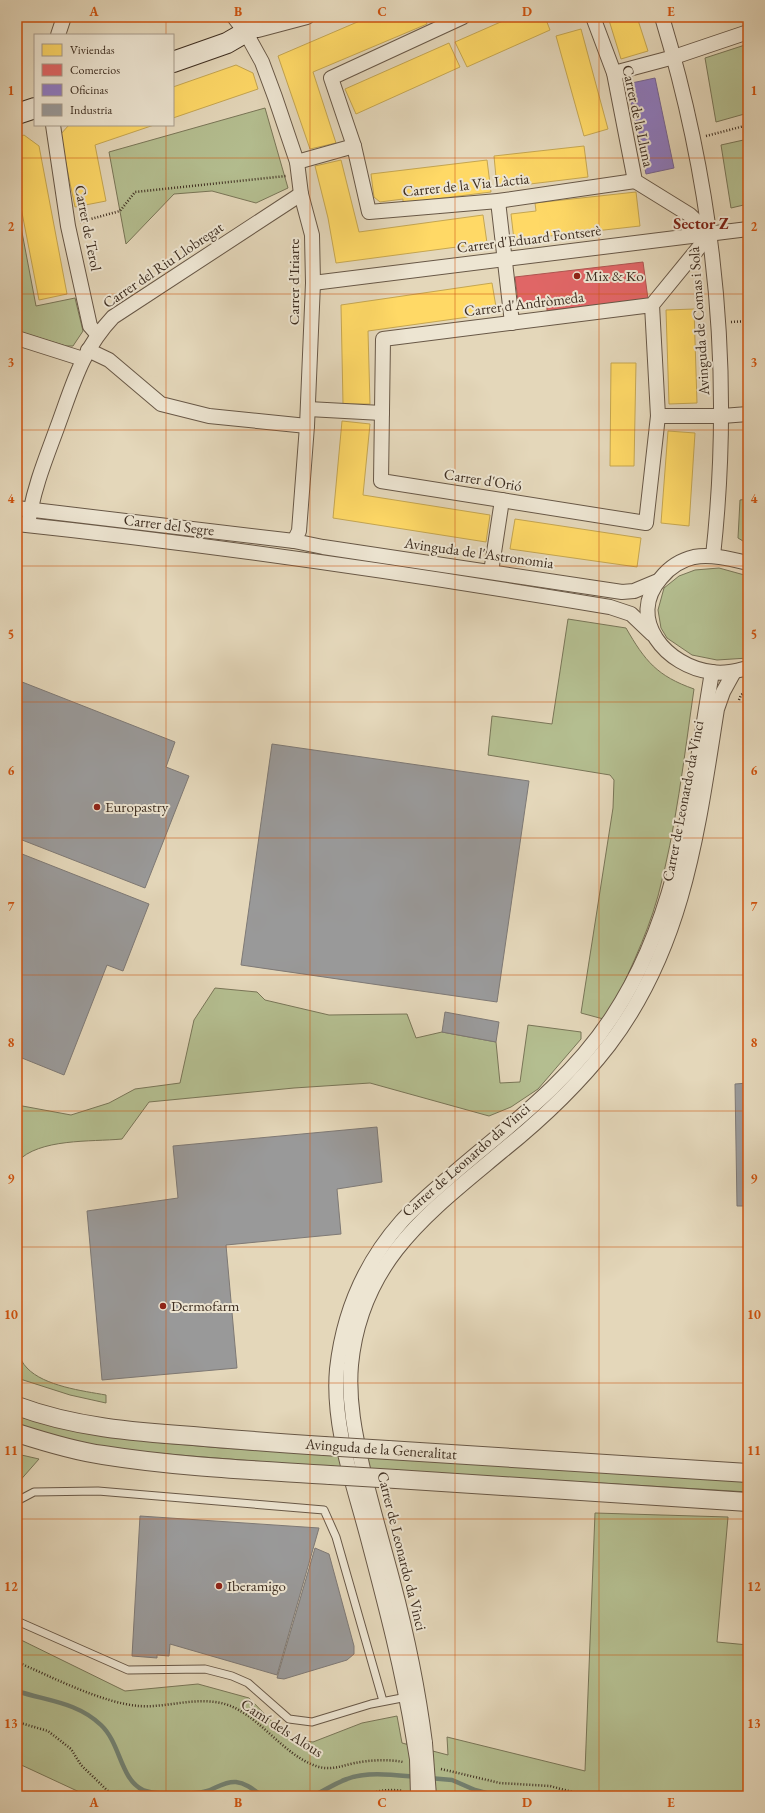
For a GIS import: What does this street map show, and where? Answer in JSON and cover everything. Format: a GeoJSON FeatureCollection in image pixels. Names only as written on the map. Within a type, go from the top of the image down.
{"type":"FeatureCollection","features":[{"type":"Feature","properties":{"kind":"main road"},"geometry":{"type":"LineString","coordinates":[[174,62],[203,53],[246,33],[272,17]]}},
{"type":"Feature","properties":{"kind":"main road"},"geometry":{"type":"LineString","coordinates":[[17,114],[34,108]]}},
{"type":"Feature","properties":{"kind":"street"},"geometry":{"type":"LineString","coordinates":[[58,34],[64,17]]}},
{"type":"Feature","properties":{"kind":"street","name":"Carrer d'Iriarte"},"geometry":{"type":"LineString","coordinates":[[234,17],[246,33],[262,62],[297,162],[301,194],[312,235],[313,283],[308,409],[299,531],[294,541]]}},
{"type":"Feature","properties":{"kind":"street"},"geometry":{"type":"LineString","coordinates":[[246,33],[307,17]]}},
{"type":"Feature","properties":{"kind":"street"},"geometry":{"type":"LineString","coordinates":[[297,162],[354,146],[331,78],[446,20],[463,17]]}},
{"type":"Feature","properties":{"kind":"street","name":"Carrer de la Lluna"},"geometry":{"type":"LineString","coordinates":[[593,17],[614,73],[641,185],[690,215],[710,234]]}},
{"type":"Feature","properties":{"kind":"street","name":"Avinguda de Comas i Solà"},"geometry":{"type":"LineString","coordinates":[[662,17],[674,58],[694,140],[710,234],[718,311],[722,416],[713,556]]}},
{"type":"Feature","properties":{"kind":"street"},"geometry":{"type":"LineString","coordinates":[[614,73],[674,58],[748,32]]}},
{"type":"Feature","properties":{"kind":"street","name":"Carrer de Terol"},"geometry":{"type":"LineString","coordinates":[[53,126],[68,226],[90,326],[97,334]]}},
{"type":"Feature","properties":{"kind":"street","name":"Carrer de la Via Làctia"},"geometry":{"type":"LineString","coordinates":[[354,146],[369,212],[498,201],[641,185]]}},
{"type":"Feature","properties":{"kind":"street","name":"Carrer del Riu Llobregat"},"geometry":{"type":"LineString","coordinates":[[23,524],[24,509],[36,485],[85,354],[97,334],[113,317],[301,194]]}},
{"type":"Feature","properties":{"kind":"street"},"geometry":{"type":"LineString","coordinates":[[498,201],[512,323]]}},
{"type":"Feature","properties":{"kind":"street","name":"Carrer d'Eduard Fontserè"},"geometry":{"type":"LineString","coordinates":[[313,283],[748,229]]}},
{"type":"Feature","properties":{"kind":"street"},"geometry":{"type":"LineString","coordinates":[[710,234],[652,306],[658,416],[722,416],[748,414]]}},
{"type":"Feature","properties":{"kind":"street","name":"Carrer d'Andròmeda"},"geometry":{"type":"LineString","coordinates":[[382,413],[383,339],[652,306]]}},
{"type":"Feature","properties":{"kind":"street"},"geometry":{"type":"LineString","coordinates":[[17,338],[109,360],[161,404],[209,416],[307,426]]}},
{"type":"Feature","properties":{"kind":"street"},"geometry":{"type":"LineString","coordinates":[[308,409],[382,413]]}},
{"type":"Feature","properties":{"kind":"street","name":"Carrer d'Orió"},"geometry":{"type":"LineString","coordinates":[[382,413],[380,481],[646,523],[658,416]]}},
{"type":"Feature","properties":{"kind":"street"},"geometry":{"type":"LineString","coordinates":[[491,572],[502,500]]}},
{"type":"Feature","properties":{"kind":"street","name":"Carrer del Segre"},"geometry":{"type":"LineString","coordinates":[[24,509],[294,541]]}},
{"type":"Feature","properties":{"kind":"street","name":"Carrer del Segre"},"geometry":{"type":"LineString","coordinates":[[23,524],[151,539],[316,562],[422,577],[610,607],[631,614],[652,634]]}},
{"type":"Feature","properties":{"kind":"street","name":"Avinguda de l'Astronomia"},"geometry":{"type":"LineString","coordinates":[[294,541],[622,592],[634,591],[658,581]]}},
{"type":"Feature","properties":{"kind":"street"},"geometry":{"type":"LineString","coordinates":[[748,563],[713,556],[694,557],[678,563],[666,572],[658,581],[651,592],[647,605],[647,618],[652,634],[660,645],[673,657],[712,672],[734,672],[748,668]]}},
{"type":"Feature","properties":{"kind":"street","name":"Carrer de Leonardo da Vinci"},"geometry":{"type":"LineString","coordinates":[[418,1796],[417,1759],[420,1742],[407,1697],[394,1638],[340,1426],[337,1374],[346,1322],[365,1274],[382,1246],[400,1223],[428,1196],[552,1090],[584,1054],[613,1017],[644,960],[671,889],[688,813],[712,672]]}},
{"type":"Feature","properties":{"kind":"street","name":"Carrer de Leonardo da Vinci"},"geometry":{"type":"LineString","coordinates":[[429,1796],[420,1742],[410,1649],[354,1427],[350,1380],[356,1332],[365,1303],[380,1273],[396,1248],[414,1227],[445,1198],[504,1151],[559,1101],[610,1044],[634,1007],[664,948],[685,889],[698,830],[718,709],[724,692],[734,672]]}},
{"type":"Feature","properties":{"kind":"street","name":"Avinguda de la Generalitat"},"geometry":{"type":"LineString","coordinates":[[17,1406],[62,1419],[107,1428],[144,1433],[748,1473]]}},
{"type":"Feature","properties":{"kind":"street","name":"Avinguda de la Generalitat"},"geometry":{"type":"LineString","coordinates":[[17,1433],[58,1445],[101,1455],[184,1465],[748,1502]]}},
{"type":"Feature","properties":{"kind":"lane"},"geometry":{"type":"LineString","coordinates":[[17,1501],[34,1492],[98,1491],[324,1510],[336,1537],[383,1701]]}},
{"type":"Feature","properties":{"kind":"lane"},"geometry":{"type":"LineString","coordinates":[[17,1620],[128,1670],[205,1669],[232,1676],[248,1683],[290,1719],[312,1722],[383,1701],[407,1697]]}},
{"type":"Feature","properties":{"kind":"path"},"geometry":{"type":"LineString","coordinates":[[694,140],[748,125]]}},
{"type":"Feature","properties":{"kind":"path"},"geometry":{"type":"LineString","coordinates":[[68,226],[120,211],[135,192],[285,176],[289,178]]}},
{"type":"Feature","properties":{"kind":"path"},"geometry":{"type":"LineString","coordinates":[[739,700],[741,695],[748,690]]}},
{"type":"Feature","properties":{"kind":"path","name":"Camí dels Alous"},"geometry":{"type":"LineString","coordinates":[[17,1662],[117,1703],[141,1706],[203,1700],[222,1703],[243,1714],[280,1743],[316,1766],[329,1769],[362,1763],[395,1761],[410,1763]]}},
{"type":"Feature","properties":{"kind":"path"},"geometry":{"type":"LineString","coordinates":[[17,1722],[48,1731],[71,1748],[84,1769],[113,1796]]}},
{"type":"Feature","properties":{"kind":"path"},"geometry":{"type":"LineString","coordinates":[[439,1769],[500,1783],[550,1786],[587,1796]]}},
{"type":"Feature","properties":{"kind":"green space"},"geometry":{"type":"Polygon","coordinates":[[[748,44],[748,113],[716,122],[705,58],[748,44]]]}},
{"type":"Feature","properties":{"kind":"green space"},"geometry":{"type":"Polygon","coordinates":[[[265,108],[288,188],[256,203],[212,191],[174,194],[126,244],[109,152],[265,108]]]}},
{"type":"Feature","properties":{"kind":"green space"},"geometry":{"type":"Polygon","coordinates":[[[748,139],[748,204],[731,208],[721,145],[748,139]]]}},
{"type":"Feature","properties":{"kind":"green space"},"geometry":{"type":"Polygon","coordinates":[[[17,206],[36,306],[75,298],[83,331],[73,346],[66,346],[17,331],[17,206]]]}},
{"type":"Feature","properties":{"kind":"green space"},"geometry":{"type":"Polygon","coordinates":[[[748,499],[748,544],[738,538],[740,500],[748,499]]]}},
{"type":"Feature","properties":{"kind":"green space"},"geometry":{"type":"Polygon","coordinates":[[[719,568],[748,576],[748,658],[717,660],[692,655],[667,638],[661,628],[658,610],[664,588],[679,576],[695,570],[719,568]]]}},
{"type":"Feature","properties":{"kind":"green space"},"geometry":{"type":"Polygon","coordinates":[[[568,619],[626,628],[639,650],[653,666],[670,679],[694,689],[675,819],[658,896],[641,944],[607,1020],[581,1013],[613,808],[614,780],[610,775],[488,755],[492,716],[552,724],[568,619]]]}},
{"type":"Feature","properties":{"kind":"green space"},"geometry":{"type":"Polygon","coordinates":[[[215,988],[257,992],[265,1000],[329,1015],[407,1014],[416,1038],[442,1032],[496,1042],[500,1083],[520,1082],[528,1025],[581,1032],[581,1039],[538,1089],[511,1107],[489,1116],[370,1083],[294,1088],[149,1102],[122,1139],[81,1141],[52,1145],[27,1154],[17,1162],[17,1105],[71,1115],[109,1103],[135,1089],[180,1083],[194,1020],[215,988]]]}},
{"type":"Feature","properties":{"kind":"green space"},"geometry":{"type":"Polygon","coordinates":[[[17,1353],[27,1368],[34,1374],[64,1387],[106,1395],[106,1403],[70,1395],[17,1378],[17,1353]]]}},
{"type":"Feature","properties":{"kind":"green space"},"geometry":{"type":"Polygon","coordinates":[[[17,1413],[153,1442],[222,1448],[748,1481],[748,1492],[304,1465],[154,1453],[97,1446],[37,1432],[17,1424],[17,1413]]]}},
{"type":"Feature","properties":{"kind":"green space"},"geometry":{"type":"Polygon","coordinates":[[[17,1454],[39,1459],[17,1484],[17,1454]]]}},
{"type":"Feature","properties":{"kind":"green space"},"geometry":{"type":"Polygon","coordinates":[[[595,1513],[728,1517],[717,1642],[748,1645],[748,1696],[745,1763],[748,1764],[748,1796],[88,1796],[17,1763],[17,1638],[125,1691],[198,1684],[249,1698],[289,1739],[313,1742],[362,1723],[397,1716],[402,1743],[448,1755],[447,1737],[585,1771],[595,1513]]]}},
{"type":"Feature","properties":{"kind":"building: Viviendas"},"geometry":{"type":"Polygon","coordinates":[[[369,17],[424,17],[427,24],[313,72],[336,143],[310,149],[278,56],[369,17]]]}},
{"type":"Feature","properties":{"kind":"building: Viviendas"},"geometry":{"type":"Polygon","coordinates":[[[512,17],[545,17],[550,30],[467,67],[455,42],[512,17]]]}},
{"type":"Feature","properties":{"kind":"building: Viviendas"},"geometry":{"type":"Polygon","coordinates":[[[608,17],[637,17],[648,51],[621,59],[608,17]]]}},
{"type":"Feature","properties":{"kind":"building: Viviendas"},"geometry":{"type":"Polygon","coordinates":[[[581,29],[608,129],[584,136],[556,36],[581,29]]]}},
{"type":"Feature","properties":{"kind":"building: Viviendas"},"geometry":{"type":"Polygon","coordinates":[[[449,43],[460,67],[356,114],[345,89],[449,43]]]}},
{"type":"Feature","properties":{"kind":"building: Viviendas"},"geometry":{"type":"Polygon","coordinates":[[[236,65],[253,73],[258,89],[174,118],[174,87],[236,65]]]}},
{"type":"Feature","properties":{"kind":"building: Viviendas"},"geometry":{"type":"Polygon","coordinates":[[[68,126],[151,126],[95,145],[106,201],[75,207],[60,135],[68,126]]]}},
{"type":"Feature","properties":{"kind":"building: Viviendas"},"geometry":{"type":"Polygon","coordinates":[[[24,135],[39,146],[67,294],[39,300],[17,187],[17,138],[24,135]]]}},
{"type":"Feature","properties":{"kind":"building: Viviendas"},"geometry":{"type":"Polygon","coordinates":[[[584,146],[588,177],[497,188],[494,156],[584,146]]]}},
{"type":"Feature","properties":{"kind":"building: Viviendas"},"geometry":{"type":"Polygon","coordinates":[[[341,160],[359,232],[483,215],[487,243],[336,263],[328,218],[315,166],[341,160]]]}},
{"type":"Feature","properties":{"kind":"building: Viviendas"},"geometry":{"type":"Polygon","coordinates":[[[487,160],[491,192],[403,203],[403,199],[380,202],[374,197],[371,174],[487,160]]]}},
{"type":"Feature","properties":{"kind":"building: Viviendas"},"geometry":{"type":"Polygon","coordinates":[[[636,192],[640,226],[514,240],[511,214],[536,211],[535,203],[636,192]]]}},
{"type":"Feature","properties":{"kind":"building: Viviendas"},"geometry":{"type":"Polygon","coordinates":[[[492,283],[497,313],[368,331],[370,404],[343,404],[341,305],[492,283]]]}},
{"type":"Feature","properties":{"kind":"building: Viviendas"},"geometry":{"type":"Polygon","coordinates":[[[694,309],[697,403],[669,404],[666,310],[694,309]]]}},
{"type":"Feature","properties":{"kind":"building: Viviendas"},"geometry":{"type":"Polygon","coordinates":[[[611,363],[636,363],[634,466],[610,466],[611,363]]]}},
{"type":"Feature","properties":{"kind":"building: Viviendas"},"geometry":{"type":"Polygon","coordinates":[[[342,421],[370,424],[363,495],[490,515],[486,542],[333,518],[342,421]]]}},
{"type":"Feature","properties":{"kind":"building: Viviendas"},"geometry":{"type":"Polygon","coordinates":[[[668,431],[695,433],[689,526],[661,523],[668,431]]]}},
{"type":"Feature","properties":{"kind":"building: Viviendas"},"geometry":{"type":"Polygon","coordinates":[[[515,519],[641,538],[637,567],[510,549],[515,519]]]}},
{"type":"Feature","properties":{"kind":"building: Comercios"},"geometry":{"type":"Polygon","coordinates":[[[643,262],[648,299],[547,311],[547,305],[519,308],[515,277],[643,262]]]}},
{"type":"Feature","properties":{"kind":"building: Oficinas"},"geometry":{"type":"Polygon","coordinates":[[[655,78],[674,168],[646,174],[627,84],[655,78]]]}},
{"type":"Feature","properties":{"kind":"building: Industria","name":"Europastry"},"geometry":{"type":"Polygon","coordinates":[[[17,680],[175,742],[166,767],[189,776],[145,888],[17,838],[17,680]]]}},
{"type":"Feature","properties":{"kind":"building: Industria"},"geometry":{"type":"Polygon","coordinates":[[[272,744],[529,781],[497,1002],[241,965],[272,744]]]}},
{"type":"Feature","properties":{"kind":"building: Industria"},"geometry":{"type":"Polygon","coordinates":[[[747,817],[748,817],[748,875],[747,817]]]}},
{"type":"Feature","properties":{"kind":"building: Industria"},"geometry":{"type":"Polygon","coordinates":[[[17,852],[149,904],[123,971],[107,965],[64,1075],[17,1056],[17,852]]]}},
{"type":"Feature","properties":{"kind":"building: Industria"},"geometry":{"type":"Polygon","coordinates":[[[445,1012],[499,1022],[496,1042],[442,1032],[445,1012]]]}},
{"type":"Feature","properties":{"kind":"building: Industria"},"geometry":{"type":"Polygon","coordinates":[[[748,1083],[748,1206],[737,1206],[735,1084],[748,1083]]]}},
{"type":"Feature","properties":{"kind":"building: Industria","name":"Dermofarm"},"geometry":{"type":"Polygon","coordinates":[[[377,1127],[382,1182],[337,1189],[341,1234],[226,1245],[237,1368],[102,1380],[87,1211],[178,1198],[173,1146],[377,1127]]]}},
{"type":"Feature","properties":{"kind":"building: Industria","name":"Iberamigo"},"geometry":{"type":"Polygon","coordinates":[[[140,1516],[319,1528],[277,1675],[170,1644],[169,1656],[157,1655],[157,1658],[132,1656],[140,1516]]]}},
{"type":"Feature","properties":{"kind":"building: Industria","name":"Iberamigo"},"geometry":{"type":"Polygon","coordinates":[[[315,1548],[329,1554],[354,1646],[354,1654],[347,1660],[284,1679],[277,1678],[315,1548]]]}},
{"type":"Feature","properties":{"kind":"waterway"},"geometry":{"type":"LineString","coordinates":[[17,1691],[61,1703],[82,1711],[92,1717],[108,1733],[125,1770],[135,1785],[143,1790],[166,1794],[186,1794],[204,1792],[225,1783],[236,1782],[247,1785],[262,1796]]}},
{"type":"Feature","properties":{"kind":"waterway"},"geometry":{"type":"LineString","coordinates":[[313,1796],[347,1779],[363,1775],[381,1774],[416,1777]]}},
{"type":"Feature","properties":{"kind":"waterway"},"geometry":{"type":"LineString","coordinates":[[429,1778],[452,1780],[475,1790],[497,1796]]}},
{"type":"Feature","properties":{"kind":"place","name":"Mix & Ko"},"geometry":{"type":"Point","coordinates":[577,276]}},
{"type":"Feature","properties":{"kind":"place","name":"Europastry"},"geometry":{"type":"Point","coordinates":[97,807]}},
{"type":"Feature","properties":{"kind":"place","name":"Dermofarm"},"geometry":{"type":"Point","coordinates":[163,1306]}},
{"type":"Feature","properties":{"kind":"place","name":"Iberamigo"},"geometry":{"type":"Point","coordinates":[219,1586]}},
{"type":"Feature","properties":{"kind":"district","name":"Sector Z"},"geometry":{"type":"Point","coordinates":[701,223]}}]}
